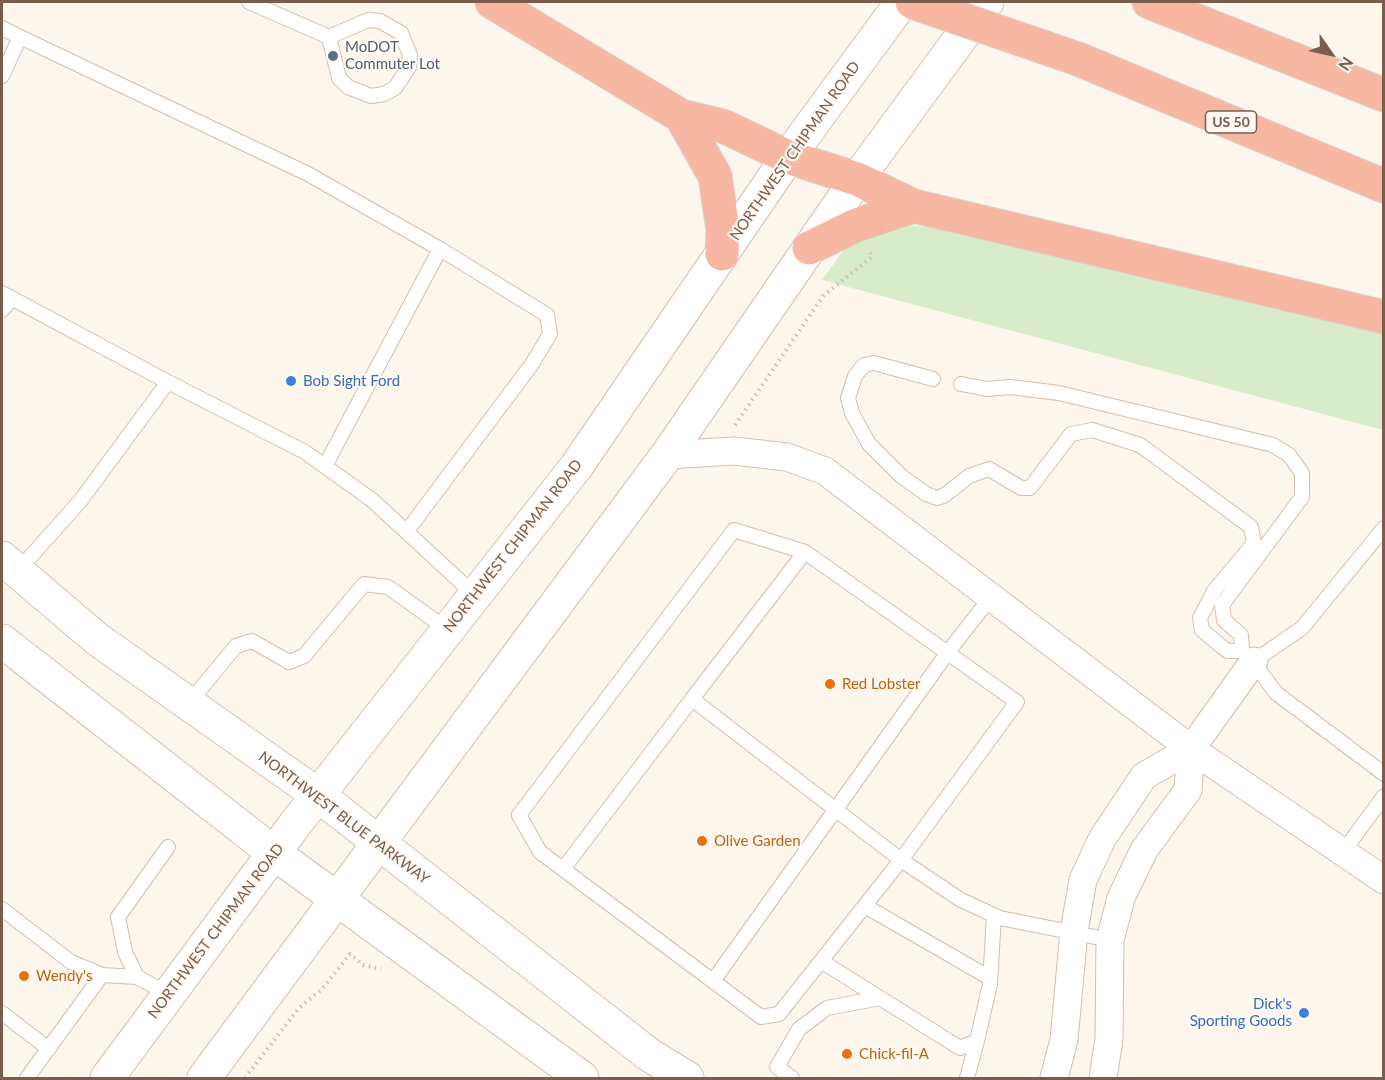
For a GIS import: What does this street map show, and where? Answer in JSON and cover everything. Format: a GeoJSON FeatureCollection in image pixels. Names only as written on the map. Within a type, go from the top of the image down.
{"type":"FeatureCollection","features":[{"type":"Feature","properties":{"kind":"highway"},"geometry":{"type":"LineString","coordinates":[[492,2],[681,116],[723,126],[788,157],[857,178],[915,206],[1383,317]]}},
{"type":"Feature","properties":{"kind":"highway","name":"US 50"},"geometry":{"type":"LineString","coordinates":[[912,2],[1078,59],[1383,186]]}},
{"type":"Feature","properties":{"kind":"highway"},"geometry":{"type":"LineString","coordinates":[[1149,2],[1383,95]]}},
{"type":"Feature","properties":{"kind":"highway"},"geometry":{"type":"LineString","coordinates":[[681,116],[715,176],[723,230],[722,254]]}},
{"type":"Feature","properties":{"kind":"highway"},"geometry":{"type":"LineString","coordinates":[[809,248],[854,226],[915,206]]}},
{"type":"Feature","properties":{"kind":"main road","name":"NORTHWEST CHIPMAN ROAD"},"geometry":{"type":"LineString","coordinates":[[107,1078],[318,795],[576,467],[788,157],[902,2]]}},
{"type":"Feature","properties":{"kind":"main road"},"geometry":{"type":"LineString","coordinates":[[204,1078],[667,455],[857,178],[987,2]]}},
{"type":"Feature","properties":{"kind":"main road","name":"NORTHWEST BLUE PARKWAY"},"geometry":{"type":"LineString","coordinates":[[9,565],[97,639],[318,795],[648,1054],[687,1078]]}},
{"type":"Feature","properties":{"kind":"main road"},"geometry":{"type":"LineString","coordinates":[[2,641],[274,853],[582,1078]]}},
{"type":"Feature","properties":{"kind":"street"},"geometry":{"type":"LineString","coordinates":[[667,455],[734,451],[786,457],[825,471],[1191,749],[1383,880]]}},
{"type":"Feature","properties":{"kind":"street"},"geometry":{"type":"LineString","coordinates":[[1103,1078],[1109,1040],[1110,940],[1121,898],[1144,850],[1188,790],[1191,749],[1248,656]]}},
{"type":"Feature","properties":{"kind":"street"},"geometry":{"type":"LineString","coordinates":[[1054,1078],[1064,1040],[1074,931],[1083,880],[1102,839],[1144,776],[1191,749]]}},
{"type":"Feature","properties":{"kind":"lane"},"geometry":{"type":"LineString","coordinates":[[249,2],[329,37],[368,20],[391,25],[407,43],[409,61],[404,79],[384,94],[371,96],[348,87],[339,78],[329,37]]}},
{"type":"Feature","properties":{"kind":"lane"},"geometry":{"type":"LineString","coordinates":[[2,28],[308,174],[440,249],[547,315],[550,334],[532,364],[408,531]]}},
{"type":"Feature","properties":{"kind":"lane"},"geometry":{"type":"LineString","coordinates":[[2,76],[20,37]]}},
{"type":"Feature","properties":{"kind":"lane"},"geometry":{"type":"LineString","coordinates":[[325,466],[440,249]]}},
{"type":"Feature","properties":{"kind":"lane"},"geometry":{"type":"LineString","coordinates":[[2,310],[7,296],[305,452],[372,500],[475,595]]}},
{"type":"Feature","properties":{"kind":"lane"},"geometry":{"type":"LineString","coordinates":[[933,379],[874,363],[864,366],[855,376],[848,399],[852,413],[869,444],[901,476],[926,494],[937,498],[945,495],[969,476],[989,469],[1021,488],[1030,488],[1071,434],[1092,430],[1140,445],[1251,527],[1254,543],[1214,591],[1200,618],[1202,630],[1228,651],[1248,656],[1302,628],[1383,528]]}},
{"type":"Feature","properties":{"kind":"lane"},"geometry":{"type":"LineString","coordinates":[[9,565],[81,500],[168,382]]}},
{"type":"Feature","properties":{"kind":"lane"},"geometry":{"type":"LineString","coordinates":[[961,384],[1059,393],[1273,445],[1290,455],[1302,473],[1302,497],[1222,605],[1224,620],[1241,635],[1248,656],[1276,693],[1383,774]]}},
{"type":"Feature","properties":{"kind":"lane"},"geometry":{"type":"LineString","coordinates":[[735,530],[805,552],[1017,702],[901,860],[779,1014],[761,1017],[540,852],[519,815],[735,530]]}},
{"type":"Feature","properties":{"kind":"lane"},"geometry":{"type":"LineString","coordinates":[[563,869],[805,552]]}},
{"type":"Feature","properties":{"kind":"lane"},"geometry":{"type":"LineString","coordinates":[[188,704],[236,646],[252,641],[289,662],[304,656],[364,584],[388,587],[448,630]]}},
{"type":"Feature","properties":{"kind":"lane"},"geometry":{"type":"LineString","coordinates":[[713,981],[948,652],[991,597]]}},
{"type":"Feature","properties":{"kind":"lane"},"geometry":{"type":"LineString","coordinates":[[692,699],[901,860],[961,900],[994,915],[1110,940]]}},
{"type":"Feature","properties":{"kind":"lane"},"geometry":{"type":"LineString","coordinates":[[1343,852],[1383,796]]}},
{"type":"Feature","properties":{"kind":"lane"},"geometry":{"type":"LineString","coordinates":[[137,977],[125,952],[118,917],[168,848]]}},
{"type":"Feature","properties":{"kind":"lane"},"geometry":{"type":"LineString","coordinates":[[865,906],[990,978]]}},
{"type":"Feature","properties":{"kind":"lane"},"geometry":{"type":"LineString","coordinates":[[2,909],[71,962],[102,975],[137,977],[169,994]]}},
{"type":"Feature","properties":{"kind":"lane"},"geometry":{"type":"LineString","coordinates":[[967,1078],[990,978],[994,915]]}},
{"type":"Feature","properties":{"kind":"lane"},"geometry":{"type":"LineString","coordinates":[[821,961],[960,1048],[977,1041]]}},
{"type":"Feature","properties":{"kind":"lane"},"geometry":{"type":"LineString","coordinates":[[27,1078],[102,975]]}},
{"type":"Feature","properties":{"kind":"lane"},"geometry":{"type":"LineString","coordinates":[[792,1078],[777,1067],[799,1029],[827,1008],[880,998]]}},
{"type":"Feature","properties":{"kind":"lane"},"geometry":{"type":"LineString","coordinates":[[2,1013],[49,1049]]}},
{"type":"Feature","properties":{"kind":"path"},"geometry":{"type":"LineString","coordinates":[[245,1078],[299,1008],[322,989],[350,954],[363,965],[386,970]]}},
{"type":"Feature","properties":{"kind":"green space"},"geometry":{"type":"Polygon","coordinates":[[[907,225],[945,228],[1190,289],[1383,333],[1383,430],[822,280],[851,240],[907,225]]]}},
{"type":"Feature","properties":{"kind":"place","name":"MoDOT Commuter Lot"},"geometry":{"type":"Point","coordinates":[333,56]}},
{"type":"Feature","properties":{"kind":"place","name":"Bob Sight Ford"},"geometry":{"type":"Point","coordinates":[291,381]}},
{"type":"Feature","properties":{"kind":"place","name":"Red Lobster"},"geometry":{"type":"Point","coordinates":[830,684]}},
{"type":"Feature","properties":{"kind":"place","name":"Olive Garden"},"geometry":{"type":"Point","coordinates":[702,841]}},
{"type":"Feature","properties":{"kind":"place","name":"Wendy's"},"geometry":{"type":"Point","coordinates":[24,976]}},
{"type":"Feature","properties":{"kind":"place","name":"Dick's Sporting Goods"},"geometry":{"type":"Point","coordinates":[1304,1013]}},
{"type":"Feature","properties":{"kind":"place","name":"Chick-fil-A"},"geometry":{"type":"Point","coordinates":[847,1054]}}]}
